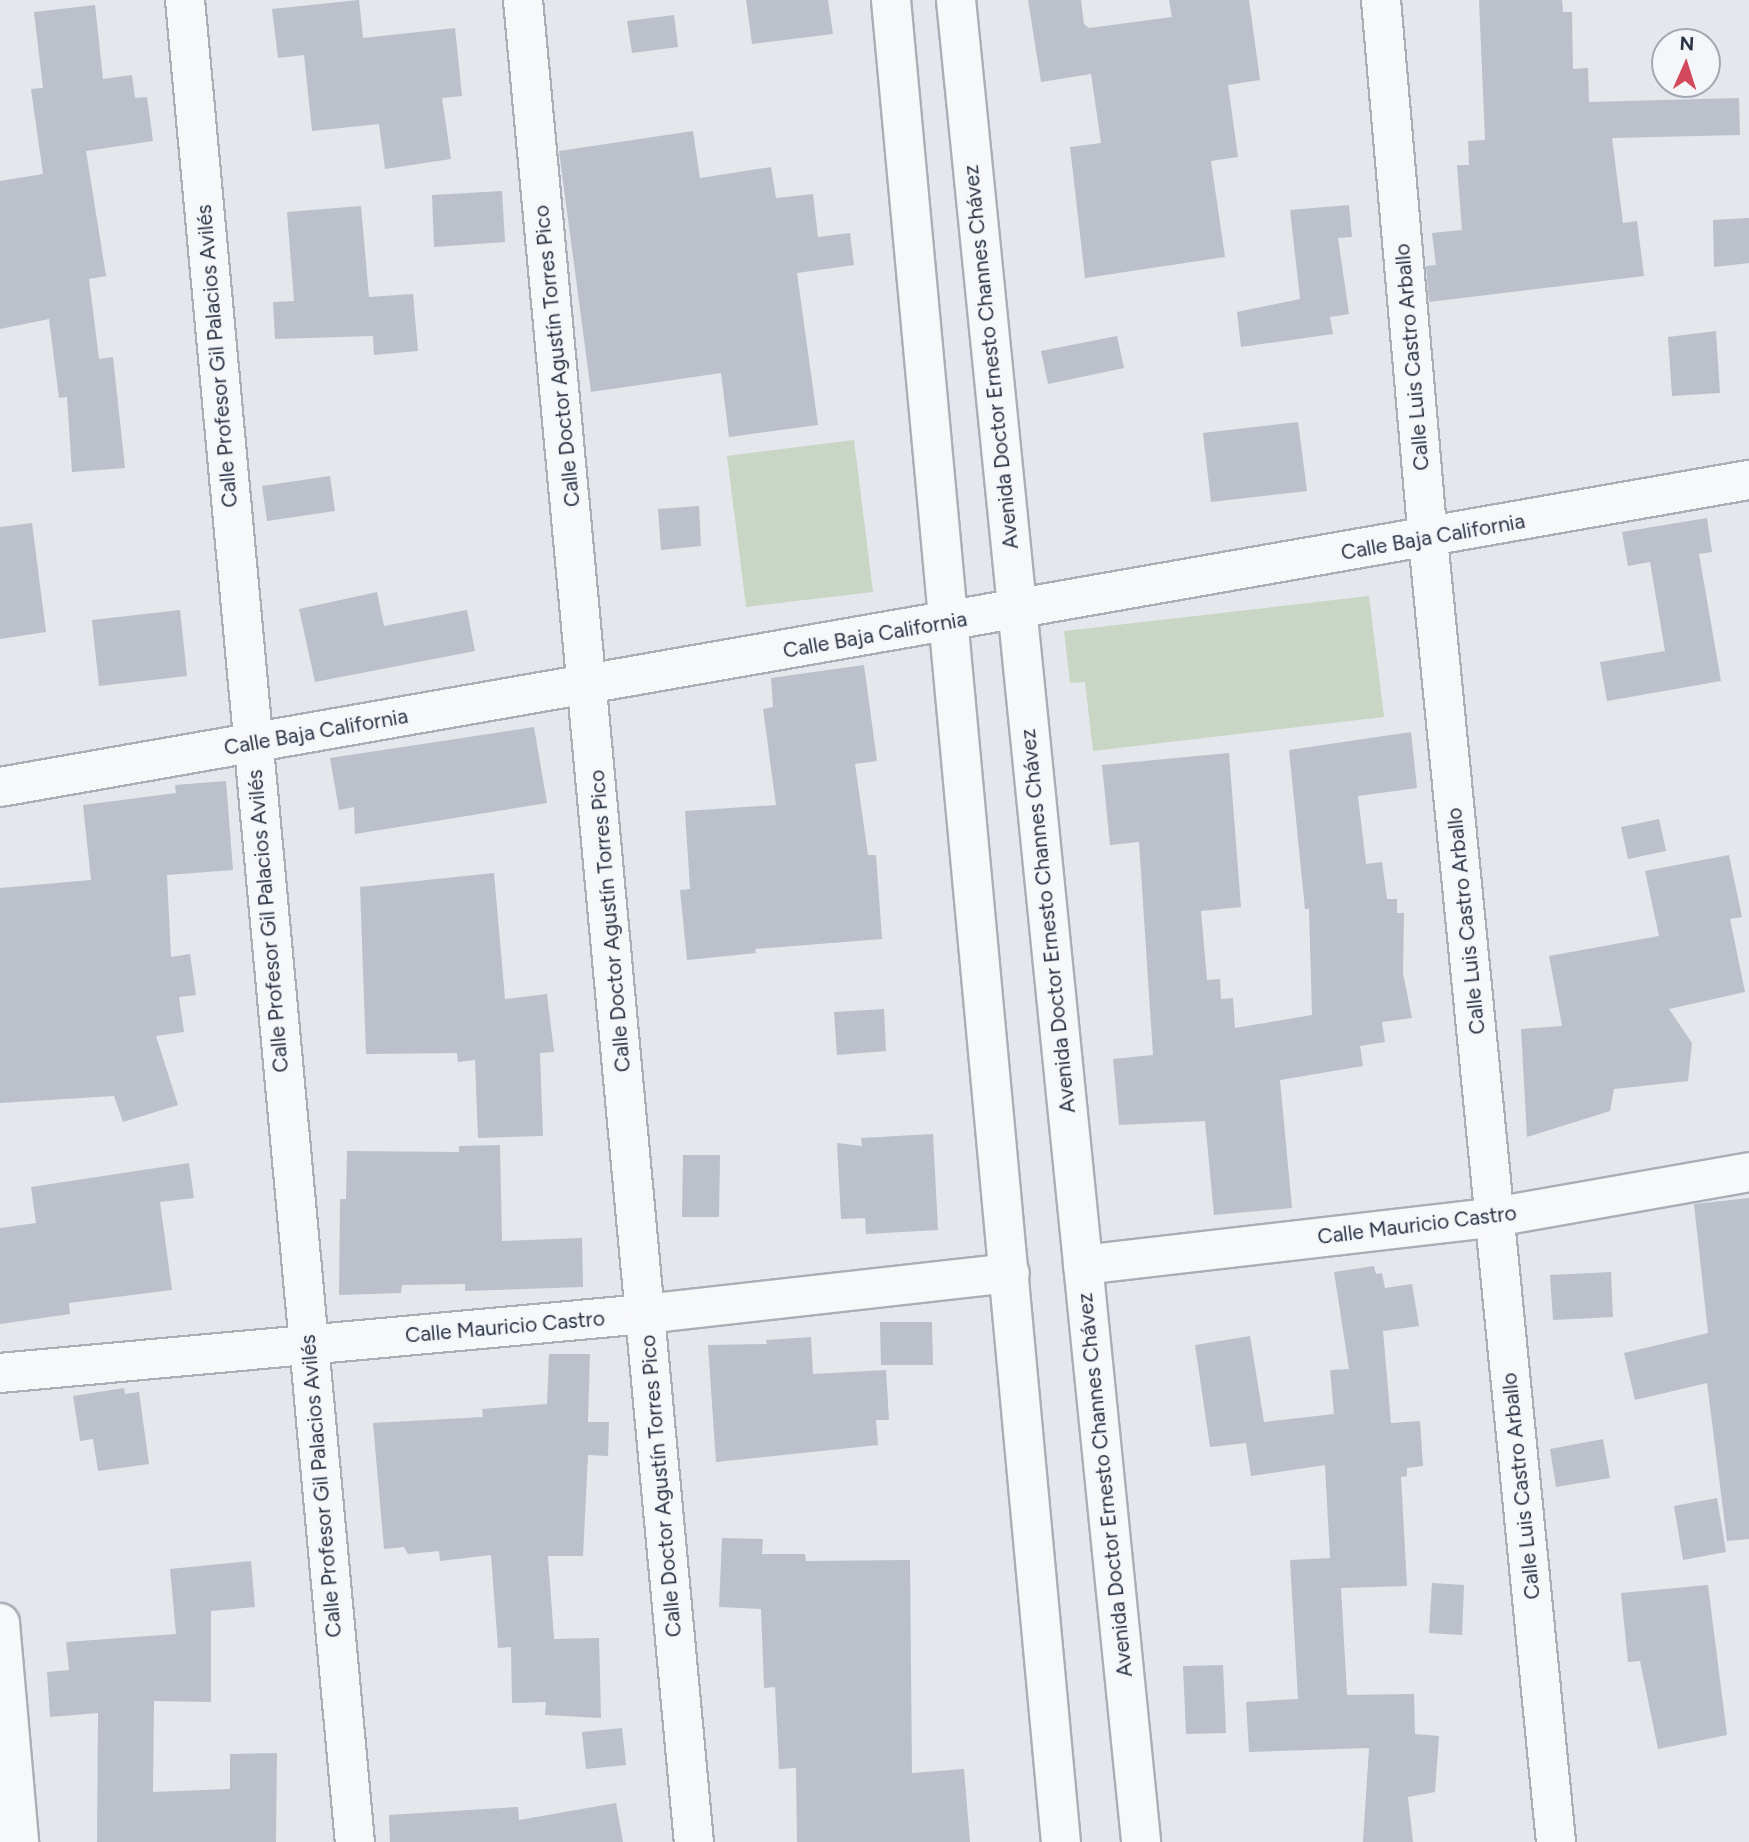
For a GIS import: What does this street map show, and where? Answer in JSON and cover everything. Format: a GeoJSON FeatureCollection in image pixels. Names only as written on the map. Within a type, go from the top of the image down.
{"type":"FeatureCollection","features":[{"type":"Feature","properties":{"kind":"street","name":"Calle Profesor Gil Palacios Avilés"},"geometry":{"type":"LineString","coordinates":[[186,0],[252,744],[355,1842]]}},
{"type":"Feature","properties":{"kind":"street","name":"Calle Doctor Agustín Torres Pico"},"geometry":{"type":"LineString","coordinates":[[523,0],[589,685],[694,1842]]}},
{"type":"Feature","properties":{"kind":"street"},"geometry":{"type":"LineString","coordinates":[[891,0],[951,622],[1061,1842]]}},
{"type":"Feature","properties":{"kind":"street","name":"Avenida Doctor Ernesto Channes Chávez"},"geometry":{"type":"LineString","coordinates":[[956,0],[1141,1842]]}},
{"type":"Feature","properties":{"kind":"street","name":"Calle Luis Castro Arballo"},"geometry":{"type":"LineString","coordinates":[[1381,0],[1428,539],[1556,1842]]}},
{"type":"Feature","properties":{"kind":"street","name":"Calle Baja California"},"geometry":{"type":"LineString","coordinates":[[0,787],[1428,539],[1749,480]]}},
{"type":"Feature","properties":{"kind":"street","name":"Calle Mauricio Castro"},"geometry":{"type":"LineString","coordinates":[[1083,1265],[1495,1217],[1749,1172]]}},
{"type":"Feature","properties":{"kind":"street","name":"Calle Mauricio Castro"},"geometry":{"type":"LineString","coordinates":[[0,1373],[645,1314],[1010,1273]]}},
{"type":"Feature","properties":{"kind":"street"},"geometry":{"type":"LineString","coordinates":[[0,1623],[19,1842]]}},
{"type":"Feature","properties":{"kind":"green space"},"geometry":{"type":"Polygon","coordinates":[[[854,440],[873,592],[746,607],[727,456],[854,440]]]}},
{"type":"Feature","properties":{"kind":"green space"},"geometry":{"type":"Polygon","coordinates":[[[1369,596],[1384,717],[1093,751],[1085,682],[1070,683],[1064,631],[1369,596]]]}},
{"type":"Feature","properties":{"kind":"building"},"geometry":{"type":"Polygon","coordinates":[[[359,0],[363,38],[455,28],[462,96],[442,98],[451,159],[385,169],[379,124],[312,131],[304,55],[278,58],[272,9],[359,0]]]}},
{"type":"Feature","properties":{"kind":"building"},"geometry":{"type":"Polygon","coordinates":[[[746,0],[828,0],[833,34],[752,44],[746,0]]]}},
{"type":"Feature","properties":{"kind":"building"},"geometry":{"type":"Polygon","coordinates":[[[1028,0],[1081,0],[1084,24],[1089,28],[1172,17],[1169,0],[1249,0],[1260,80],[1228,85],[1238,157],[1211,161],[1225,257],[1085,278],[1070,147],[1101,143],[1091,74],[1041,82],[1028,0]]]}},
{"type":"Feature","properties":{"kind":"building"},"geometry":{"type":"Polygon","coordinates":[[[1479,0],[1562,0],[1563,12],[1572,12],[1573,69],[1588,68],[1589,102],[1739,98],[1740,135],[1612,138],[1623,223],[1637,221],[1644,276],[1429,302],[1426,266],[1436,265],[1432,233],[1462,230],[1457,165],[1469,165],[1468,141],[1485,140],[1479,0]]]}},
{"type":"Feature","properties":{"kind":"building"},"geometry":{"type":"Polygon","coordinates":[[[95,5],[103,79],[132,75],[135,98],[147,97],[153,141],[86,151],[106,276],[89,279],[99,359],[113,357],[125,468],[72,472],[67,397],[59,398],[49,319],[0,329],[0,181],[43,174],[31,89],[43,88],[34,12],[95,5]]]}},
{"type":"Feature","properties":{"kind":"building"},"geometry":{"type":"Polygon","coordinates":[[[674,15],[678,47],[632,53],[627,21],[674,15]]]}},
{"type":"Feature","properties":{"kind":"building"},"geometry":{"type":"Polygon","coordinates":[[[693,131],[700,178],[771,167],[776,198],[813,194],[818,237],[850,233],[854,265],[797,273],[818,425],[729,437],[721,373],[591,392],[559,151],[693,131]]]}},
{"type":"Feature","properties":{"kind":"building"},"geometry":{"type":"Polygon","coordinates":[[[502,191],[505,242],[434,247],[432,195],[502,191]]]}},
{"type":"Feature","properties":{"kind":"building"},"geometry":{"type":"Polygon","coordinates":[[[1349,205],[1352,237],[1338,238],[1349,314],[1330,317],[1333,334],[1241,347],[1237,312],[1300,299],[1290,210],[1349,205]]]}},
{"type":"Feature","properties":{"kind":"building"},"geometry":{"type":"Polygon","coordinates":[[[361,206],[369,297],[413,294],[418,351],[374,355],[373,336],[275,339],[273,302],[294,301],[287,212],[361,206]]]}},
{"type":"Feature","properties":{"kind":"building"},"geometry":{"type":"Polygon","coordinates":[[[1749,218],[1749,263],[1714,267],[1713,220],[1749,218]]]}},
{"type":"Feature","properties":{"kind":"building"},"geometry":{"type":"Polygon","coordinates":[[[1716,331],[1720,393],[1672,396],[1668,337],[1716,331]]]}},
{"type":"Feature","properties":{"kind":"building"},"geometry":{"type":"Polygon","coordinates":[[[1117,336],[1124,368],[1048,384],[1041,351],[1117,336]]]}},
{"type":"Feature","properties":{"kind":"building"},"geometry":{"type":"Polygon","coordinates":[[[1298,422],[1307,491],[1211,502],[1203,433],[1298,422]]]}},
{"type":"Feature","properties":{"kind":"building"},"geometry":{"type":"Polygon","coordinates":[[[330,476],[335,511],[267,521],[262,486],[330,476]]]}},
{"type":"Feature","properties":{"kind":"building"},"geometry":{"type":"Polygon","coordinates":[[[699,506],[701,546],[661,550],[658,509],[699,506]]]}},
{"type":"Feature","properties":{"kind":"building"},"geometry":{"type":"Polygon","coordinates":[[[1707,518],[1712,552],[1699,554],[1721,681],[1607,701],[1600,662],[1665,651],[1650,562],[1628,566],[1622,532],[1707,518]]]}},
{"type":"Feature","properties":{"kind":"building"},"geometry":{"type":"Polygon","coordinates":[[[32,523],[46,632],[0,639],[0,527],[32,523]]]}},
{"type":"Feature","properties":{"kind":"building"},"geometry":{"type":"Polygon","coordinates":[[[377,592],[384,626],[467,610],[475,651],[315,682],[299,609],[377,592]]]}},
{"type":"Feature","properties":{"kind":"building"},"geometry":{"type":"Polygon","coordinates":[[[180,610],[187,676],[99,686],[92,620],[180,610]]]}},
{"type":"Feature","properties":{"kind":"building"},"geometry":{"type":"Polygon","coordinates":[[[864,665],[877,761],[855,764],[868,855],[876,855],[882,939],[755,949],[756,953],[687,960],[680,890],[690,889],[685,811],[776,805],[763,709],[773,707],[771,678],[864,665]]]}},
{"type":"Feature","properties":{"kind":"building"},"geometry":{"type":"Polygon","coordinates":[[[534,727],[547,803],[355,834],[354,807],[339,810],[330,758],[534,727]]]}},
{"type":"Feature","properties":{"kind":"building"},"geometry":{"type":"Polygon","coordinates":[[[1411,732],[1417,788],[1358,796],[1366,864],[1382,862],[1387,899],[1397,899],[1397,913],[1404,913],[1403,973],[1412,1018],[1382,1022],[1385,1042],[1360,1046],[1363,1066],[1280,1080],[1292,1208],[1214,1215],[1205,1121],[1119,1125],[1113,1059],[1153,1055],[1139,842],[1110,845],[1102,765],[1229,753],[1241,907],[1201,911],[1207,980],[1220,979],[1221,999],[1233,998],[1235,1028],[1312,1015],[1309,909],[1305,909],[1289,750],[1411,732]]]}},
{"type":"Feature","properties":{"kind":"building"},"geometry":{"type":"Polygon","coordinates":[[[226,781],[233,870],[167,875],[171,957],[190,954],[196,995],[179,997],[184,1032],[156,1036],[178,1105],[123,1122],[114,1096],[0,1103],[0,888],[91,880],[83,805],[176,793],[175,785],[226,781]]]}},
{"type":"Feature","properties":{"kind":"building"},"geometry":{"type":"Polygon","coordinates":[[[1659,819],[1666,851],[1628,859],[1621,827],[1659,819]]]}},
{"type":"Feature","properties":{"kind":"building"},"geometry":{"type":"Polygon","coordinates":[[[1729,855],[1742,917],[1730,919],[1745,992],[1669,1009],[1692,1043],[1688,1081],[1614,1089],[1610,1111],[1527,1137],[1521,1029],[1562,1026],[1549,956],[1659,936],[1645,871],[1729,855]]]}},
{"type":"Feature","properties":{"kind":"building"},"geometry":{"type":"Polygon","coordinates":[[[494,873],[505,999],[547,994],[554,1052],[540,1053],[543,1136],[478,1138],[475,1060],[458,1062],[457,1053],[366,1054],[360,887],[494,873]]]}},
{"type":"Feature","properties":{"kind":"building"},"geometry":{"type":"Polygon","coordinates":[[[884,1009],[886,1051],[837,1055],[834,1012],[884,1009]]]}},
{"type":"Feature","properties":{"kind":"building"},"geometry":{"type":"Polygon","coordinates":[[[933,1134],[938,1230],[866,1234],[865,1218],[841,1219],[837,1143],[862,1146],[861,1138],[933,1134]]]}},
{"type":"Feature","properties":{"kind":"building"},"geometry":{"type":"Polygon","coordinates":[[[500,1145],[502,1241],[582,1238],[583,1287],[465,1291],[465,1284],[402,1285],[401,1293],[339,1295],[340,1199],[346,1199],[347,1151],[459,1152],[459,1146],[500,1145]]]}},
{"type":"Feature","properties":{"kind":"building"},"geometry":{"type":"Polygon","coordinates":[[[683,1155],[720,1155],[719,1217],[682,1217],[683,1155]]]}},
{"type":"Feature","properties":{"kind":"building"},"geometry":{"type":"Polygon","coordinates":[[[189,1163],[194,1198],[160,1202],[172,1290],[69,1303],[70,1314],[0,1324],[0,1228],[36,1223],[31,1187],[189,1163]]]}},
{"type":"Feature","properties":{"kind":"building"},"geometry":{"type":"Polygon","coordinates":[[[1749,1198],[1749,1539],[1727,1541],[1707,1383],[1635,1400],[1624,1353],[1708,1333],[1694,1204],[1749,1198]]]}},
{"type":"Feature","properties":{"kind":"building"},"geometry":{"type":"Polygon","coordinates":[[[1374,1266],[1376,1274],[1382,1273],[1385,1288],[1412,1284],[1419,1326],[1383,1331],[1391,1423],[1420,1421],[1423,1466],[1407,1468],[1407,1476],[1401,1477],[1407,1586],[1341,1588],[1347,1695],[1414,1694],[1415,1734],[1439,1736],[1435,1792],[1408,1797],[1413,1842],[1363,1842],[1369,1748],[1249,1752],[1246,1702],[1298,1699],[1290,1560],[1330,1558],[1325,1465],[1251,1476],[1246,1443],[1210,1447],[1195,1345],[1250,1336],[1264,1422],[1334,1414],[1330,1370],[1349,1369],[1334,1272],[1374,1266]]]}},
{"type":"Feature","properties":{"kind":"building"},"geometry":{"type":"Polygon","coordinates":[[[1611,1272],[1613,1317],[1553,1320],[1550,1275],[1611,1272]]]}},
{"type":"Feature","properties":{"kind":"building"},"geometry":{"type":"Polygon","coordinates":[[[880,1322],[932,1322],[933,1365],[881,1365],[880,1322]]]}},
{"type":"Feature","properties":{"kind":"building"},"geometry":{"type":"Polygon","coordinates":[[[811,1337],[813,1374],[886,1370],[889,1420],[876,1420],[878,1445],[716,1462],[708,1345],[767,1344],[766,1340],[811,1337]]]}},
{"type":"Feature","properties":{"kind":"building"},"geometry":{"type":"Polygon","coordinates":[[[549,1354],[590,1354],[588,1422],[609,1422],[608,1456],[588,1455],[583,1556],[548,1556],[554,1639],[599,1638],[601,1718],[545,1715],[546,1702],[512,1703],[511,1647],[498,1648],[491,1555],[440,1561],[439,1551],[408,1554],[404,1547],[384,1549],[373,1423],[483,1417],[482,1409],[547,1404],[549,1354]]]}},
{"type":"Feature","properties":{"kind":"building"},"geometry":{"type":"Polygon","coordinates":[[[124,1388],[125,1394],[139,1392],[149,1464],[98,1471],[93,1439],[80,1441],[73,1396],[124,1388]]]}},
{"type":"Feature","properties":{"kind":"building"},"geometry":{"type":"Polygon","coordinates":[[[1603,1439],[1610,1478],[1556,1487],[1550,1449],[1603,1439]]]}},
{"type":"Feature","properties":{"kind":"building"},"geometry":{"type":"Polygon","coordinates":[[[1717,1498],[1726,1552],[1683,1560],[1674,1506],[1717,1498]]]}},
{"type":"Feature","properties":{"kind":"building"},"geometry":{"type":"Polygon","coordinates":[[[722,1538],[763,1539],[762,1554],[805,1554],[806,1561],[910,1560],[912,1773],[964,1769],[970,1842],[797,1842],[796,1768],[779,1769],[775,1687],[764,1688],[761,1609],[719,1607],[722,1538]]]}},
{"type":"Feature","properties":{"kind":"building"},"geometry":{"type":"Polygon","coordinates":[[[251,1561],[255,1607],[211,1611],[211,1702],[154,1701],[153,1792],[230,1789],[230,1754],[277,1753],[276,1842],[97,1842],[98,1713],[50,1717],[47,1672],[69,1670],[66,1642],[176,1634],[170,1569],[251,1561]]]}},
{"type":"Feature","properties":{"kind":"building"},"geometry":{"type":"Polygon","coordinates":[[[1432,1583],[1464,1585],[1462,1635],[1429,1633],[1432,1583]]]}},
{"type":"Feature","properties":{"kind":"building"},"geometry":{"type":"Polygon","coordinates":[[[1708,1585],[1727,1735],[1658,1749],[1640,1661],[1628,1662],[1621,1593],[1708,1585]]]}},
{"type":"Feature","properties":{"kind":"building"},"geometry":{"type":"Polygon","coordinates":[[[1223,1665],[1226,1733],[1186,1734],[1183,1666],[1223,1665]]]}},
{"type":"Feature","properties":{"kind":"building"},"geometry":{"type":"Polygon","coordinates":[[[622,1728],[626,1765],[586,1769],[582,1732],[622,1728]]]}},
{"type":"Feature","properties":{"kind":"building"},"geometry":{"type":"Polygon","coordinates":[[[616,1803],[623,1842],[390,1842],[389,1815],[518,1807],[519,1820],[616,1803]]]}}]}
